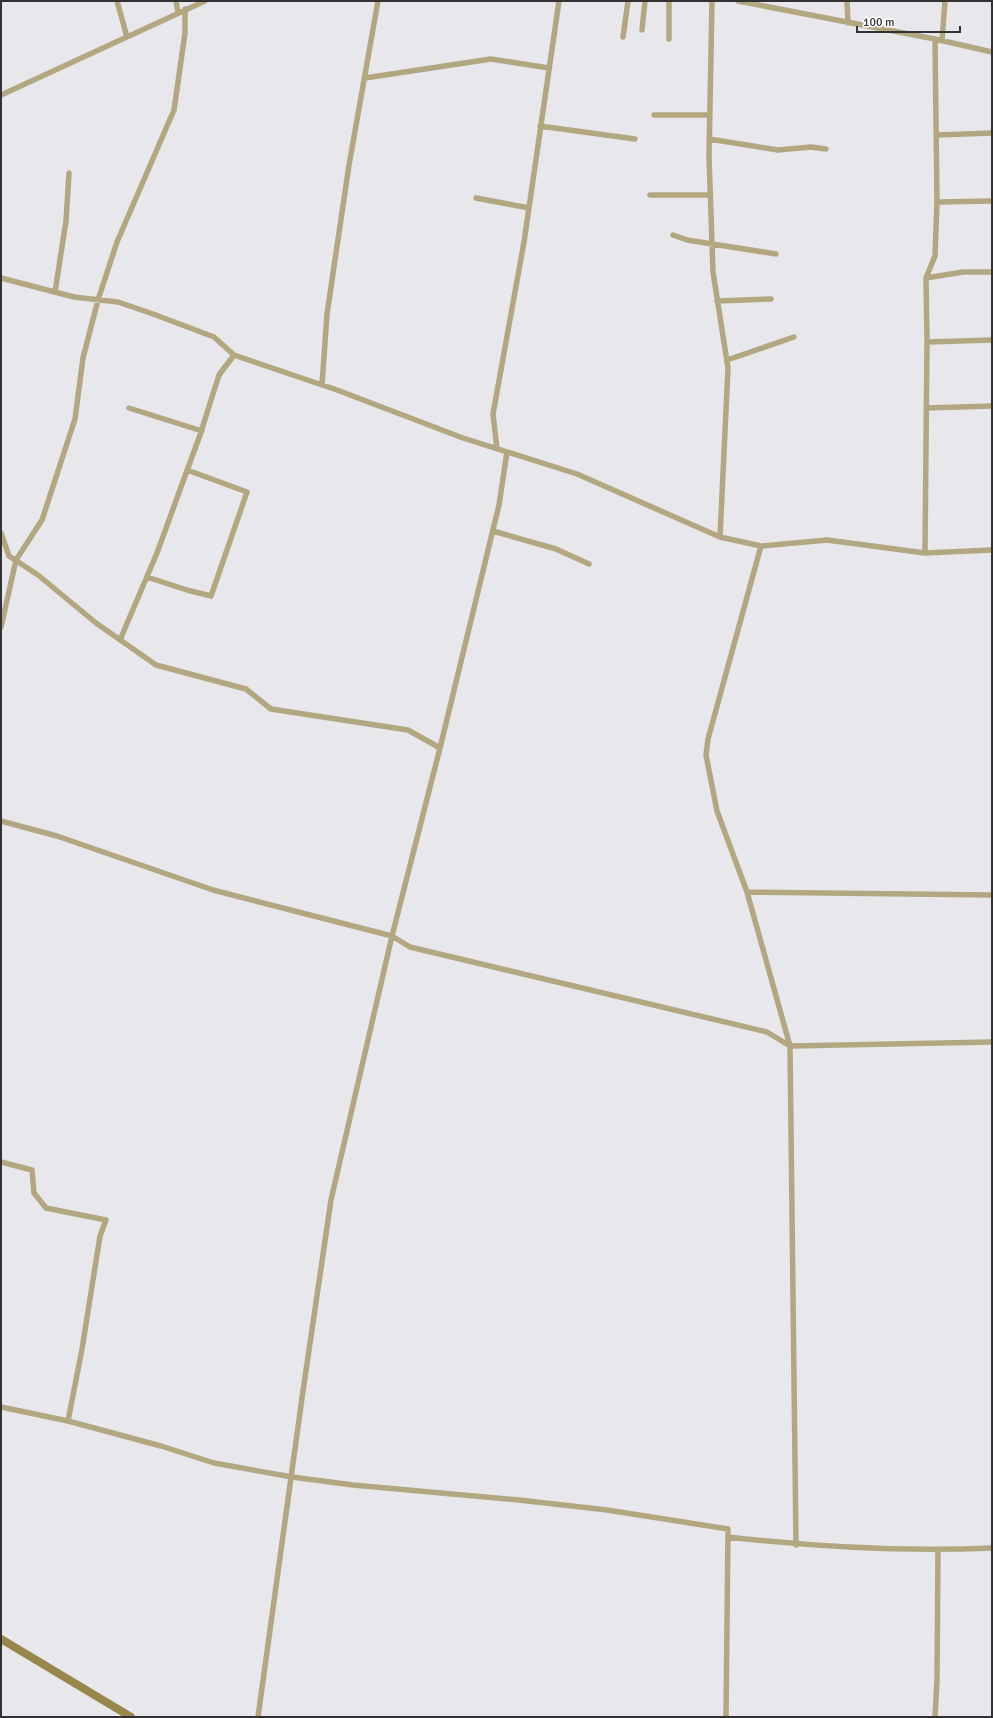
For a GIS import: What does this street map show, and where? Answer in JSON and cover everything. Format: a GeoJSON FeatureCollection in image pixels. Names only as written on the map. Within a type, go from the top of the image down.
{"type":"FeatureCollection","features":[{"type":"Feature","properties":{"kind":"street"},"geometry":{"type":"LineString","coordinates":[[117,1],[126,37]]}},
{"type":"Feature","properties":{"kind":"street"},"geometry":{"type":"LineString","coordinates":[[176,1],[178,12]]}},
{"type":"Feature","properties":{"kind":"street"},"geometry":{"type":"LineString","coordinates":[[1,95],[178,12],[205,1]]}},
{"type":"Feature","properties":{"kind":"street"},"geometry":{"type":"LineString","coordinates":[[322,385],[327,314],[348,165],[378,1]]}},
{"type":"Feature","properties":{"kind":"street"},"geometry":{"type":"LineString","coordinates":[[497,449],[493,414],[529,208],[558,1]]}},
{"type":"Feature","properties":{"kind":"street"},"geometry":{"type":"LineString","coordinates":[[623,37],[628,1]]}},
{"type":"Feature","properties":{"kind":"street"},"geometry":{"type":"LineString","coordinates":[[642,30],[645,1]]}},
{"type":"Feature","properties":{"kind":"street"},"geometry":{"type":"LineString","coordinates":[[669,1],[669,39]]}},
{"type":"Feature","properties":{"kind":"street"},"geometry":{"type":"LineString","coordinates":[[712,1],[709,139],[713,272],[728,368],[720,537]]}},
{"type":"Feature","properties":{"kind":"street"},"geometry":{"type":"LineString","coordinates":[[738,1],[764,4],[848,23],[935,39],[992,52]]}},
{"type":"Feature","properties":{"kind":"street"},"geometry":{"type":"LineString","coordinates":[[847,1],[848,23]]}},
{"type":"Feature","properties":{"kind":"street"},"geometry":{"type":"LineString","coordinates":[[942,41],[945,1]]}},
{"type":"Feature","properties":{"kind":"street"},"geometry":{"type":"LineString","coordinates":[[1,627],[16,560],[42,520],[69,440],[75,419],[83,358],[98,300],[117,242],[174,110],[185,33],[185,9]]}},
{"type":"Feature","properties":{"kind":"street"},"geometry":{"type":"LineString","coordinates":[[925,553],[927,342],[926,278],[935,256],[938,202],[935,39]]}},
{"type":"Feature","properties":{"kind":"street"},"geometry":{"type":"LineString","coordinates":[[365,78],[491,59],[549,68]]}},
{"type":"Feature","properties":{"kind":"street"},"geometry":{"type":"LineString","coordinates":[[654,115],[710,115]]}},
{"type":"Feature","properties":{"kind":"street"},"geometry":{"type":"LineString","coordinates":[[540,126],[635,139]]}},
{"type":"Feature","properties":{"kind":"street"},"geometry":{"type":"LineString","coordinates":[[936,135],[992,133]]}},
{"type":"Feature","properties":{"kind":"street"},"geometry":{"type":"LineString","coordinates":[[709,139],[778,150],[811,147],[826,148]]}},
{"type":"Feature","properties":{"kind":"street"},"geometry":{"type":"LineString","coordinates":[[55,292],[66,220],[69,173]]}},
{"type":"Feature","properties":{"kind":"street"},"geometry":{"type":"LineString","coordinates":[[650,195],[710,195]]}},
{"type":"Feature","properties":{"kind":"street"},"geometry":{"type":"LineString","coordinates":[[476,198],[529,208]]}},
{"type":"Feature","properties":{"kind":"street"},"geometry":{"type":"LineString","coordinates":[[938,202],[992,201]]}},
{"type":"Feature","properties":{"kind":"street"},"geometry":{"type":"LineString","coordinates":[[674,234],[687,240],[776,254]]}},
{"type":"Feature","properties":{"kind":"street"},"geometry":{"type":"LineString","coordinates":[[926,278],[963,272],[992,272]]}},
{"type":"Feature","properties":{"kind":"street"},"geometry":{"type":"LineString","coordinates":[[1,278],[74,297],[118,302],[214,337],[234,355],[322,385],[463,438],[577,474],[720,537],[761,546],[827,540],[925,553],[992,550]]}},
{"type":"Feature","properties":{"kind":"street"},"geometry":{"type":"LineString","coordinates":[[717,301],[771,299]]}},
{"type":"Feature","properties":{"kind":"street"},"geometry":{"type":"LineString","coordinates":[[727,360],[794,337]]}},
{"type":"Feature","properties":{"kind":"street"},"geometry":{"type":"LineString","coordinates":[[927,342],[992,340]]}},
{"type":"Feature","properties":{"kind":"street"},"geometry":{"type":"LineString","coordinates":[[120,640],[147,577],[202,431],[219,375],[234,355]]}},
{"type":"Feature","properties":{"kind":"street"},"geometry":{"type":"LineString","coordinates":[[926,408],[992,406]]}},
{"type":"Feature","properties":{"kind":"street"},"geometry":{"type":"LineString","coordinates":[[129,408],[202,431]]}},
{"type":"Feature","properties":{"kind":"street"},"geometry":{"type":"LineString","coordinates":[[258,1717],[332,1200],[392,936],[493,531],[499,505],[507,452]]}},
{"type":"Feature","properties":{"kind":"street"},"geometry":{"type":"LineString","coordinates":[[147,577],[211,596],[246,492],[187,470]]}},
{"type":"Feature","properties":{"kind":"street"},"geometry":{"type":"LineString","coordinates":[[493,531],[556,549],[589,564]]}},
{"type":"Feature","properties":{"kind":"street"},"geometry":{"type":"LineString","coordinates":[[1,533],[9,556],[38,575],[96,624],[156,665],[246,689],[271,709],[408,730],[440,748]]}},
{"type":"Feature","properties":{"kind":"street"},"geometry":{"type":"LineString","coordinates":[[761,546],[708,739],[706,755],[717,811],[747,892],[790,1046],[796,1545]]}},
{"type":"Feature","properties":{"kind":"street"},"geometry":{"type":"LineString","coordinates":[[1,821],[57,836],[213,890],[392,936],[410,947],[767,1032],[790,1046],[992,1042]]}},
{"type":"Feature","properties":{"kind":"street"},"geometry":{"type":"LineString","coordinates":[[747,892],[992,895]]}},
{"type":"Feature","properties":{"kind":"street"},"geometry":{"type":"LineString","coordinates":[[1,1162],[32,1170],[34,1193],[46,1208],[106,1220],[100,1236],[82,1349],[68,1421]]}},
{"type":"Feature","properties":{"kind":"street"},"geometry":{"type":"LineString","coordinates":[[1,1407],[68,1421],[161,1446],[214,1464],[292,1477],[353,1485],[519,1500],[606,1510],[728,1529],[726,1717]]}},
{"type":"Feature","properties":{"kind":"street"},"geometry":{"type":"LineString","coordinates":[[728,1537],[796,1545],[863,1549],[938,1550],[992,1548]]}},
{"type":"Feature","properties":{"kind":"street"},"geometry":{"type":"LineString","coordinates":[[935,1717],[937,1680],[938,1550]]}},
{"type":"Feature","properties":{"kind":"street"},"geometry":{"type":"LineString","coordinates":[[1,1639],[131,1717]]}}]}
